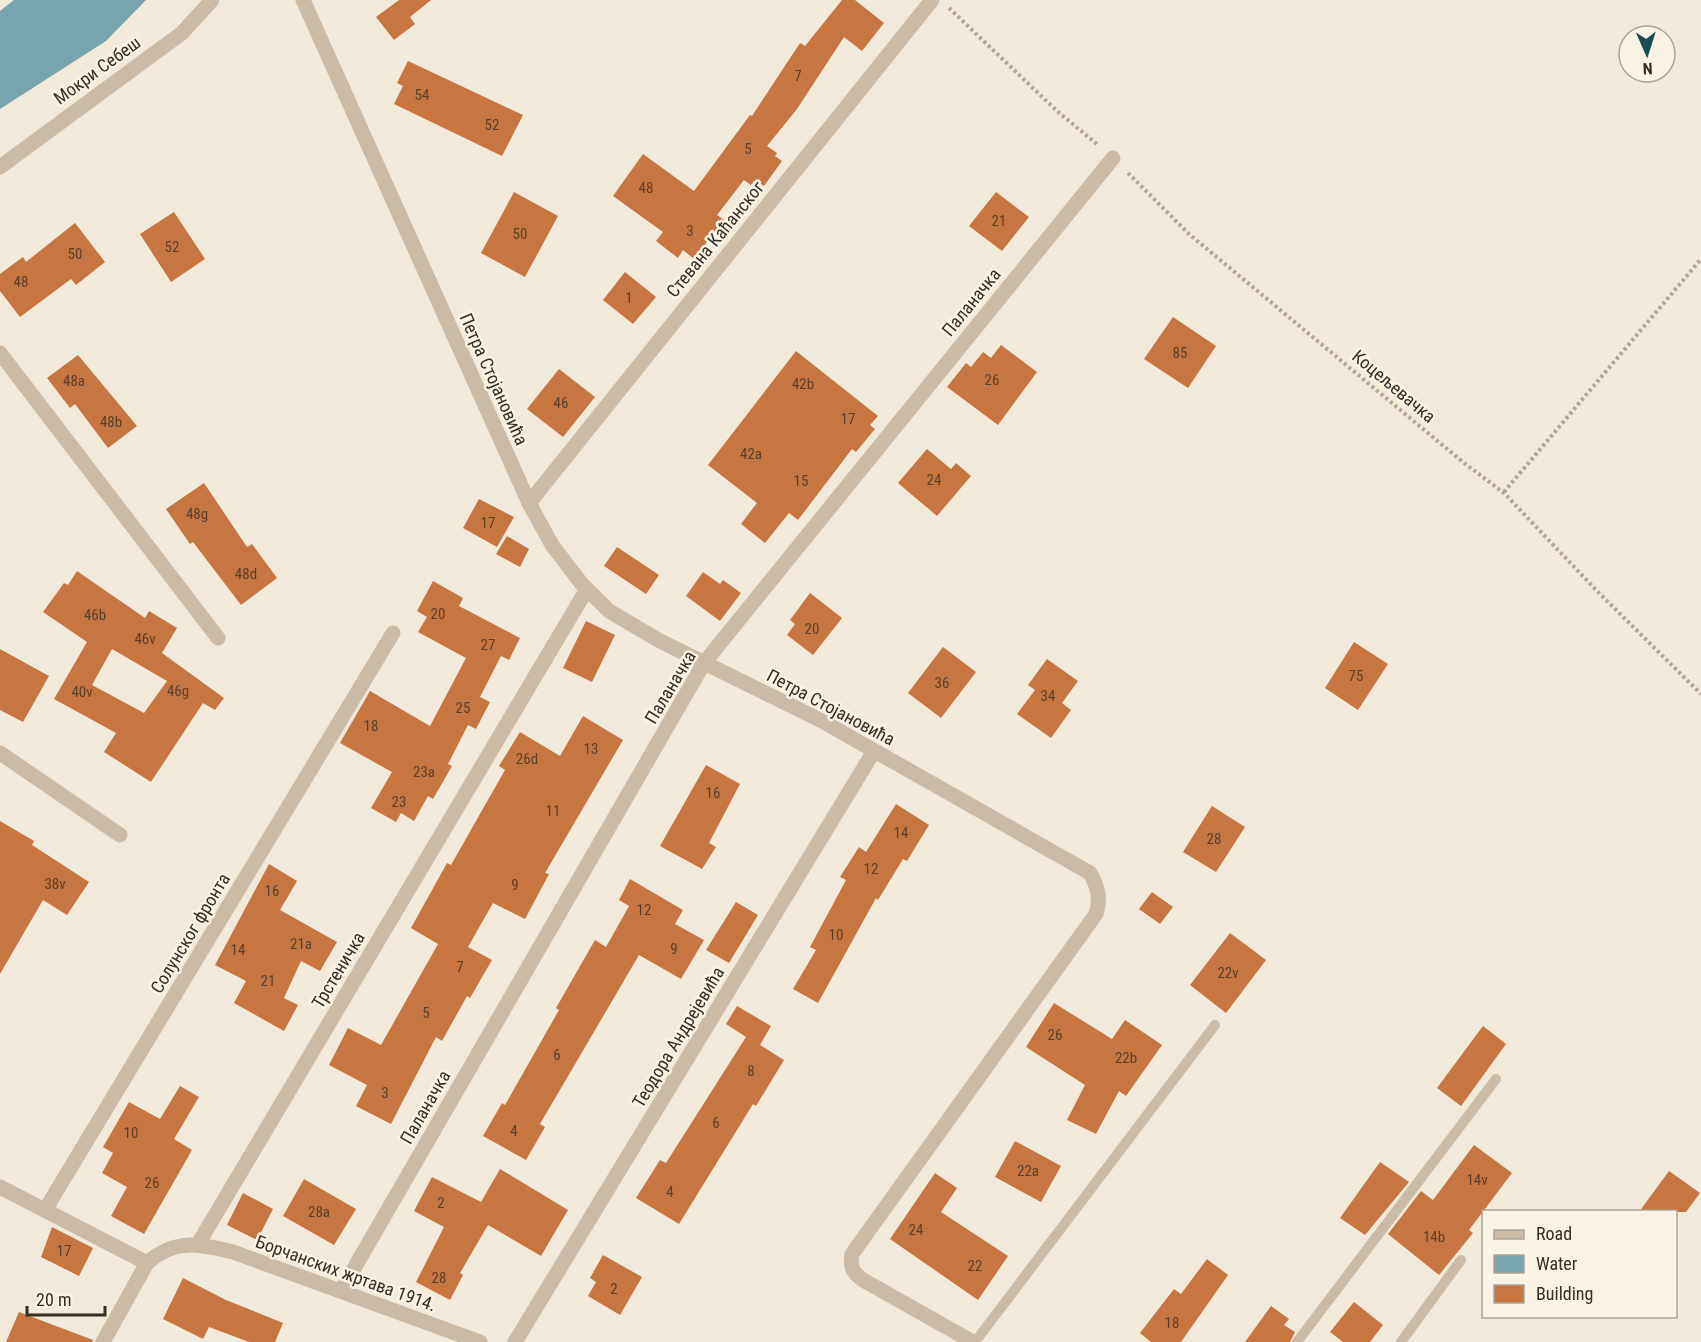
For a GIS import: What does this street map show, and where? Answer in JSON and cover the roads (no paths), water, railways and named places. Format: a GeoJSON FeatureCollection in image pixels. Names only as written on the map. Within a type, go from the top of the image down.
{"type":"FeatureCollection","features":[{"type":"Feature","properties":{"kind":"street","name":"Мокри Себеш"},"geometry":{"type":"LineString","coordinates":[[0,167],[182,33],[212,0]]}},
{"type":"Feature","properties":{"kind":"street","name":"Петра Стојановића"},"geometry":{"type":"LineString","coordinates":[[303,0],[529,503],[552,545],[587,590],[609,611],[704,663],[822,721],[874,752],[946,789],[1090,873],[1098,894],[1099,904],[1096,914],[852,1254],[850,1266],[854,1273],[863,1280],[974,1342]]}},
{"type":"Feature","properties":{"kind":"street","name":"Стевана Каћанског"},"geometry":{"type":"LineString","coordinates":[[529,503],[939,2]]}},
{"type":"Feature","properties":{"kind":"street","name":"Паланачка"},"geometry":{"type":"LineString","coordinates":[[341,1291],[704,663],[1113,158]]}},
{"type":"Feature","properties":{"kind":"street"},"geometry":{"type":"LineString","coordinates":[[0,353],[218,638]]}},
{"type":"Feature","properties":{"kind":"street","name":"Трстеничка"},"geometry":{"type":"LineString","coordinates":[[198,1244],[587,590]]}},
{"type":"Feature","properties":{"kind":"street","name":"Солунског фронта"},"geometry":{"type":"LineString","coordinates":[[45,1210],[393,633]]}},
{"type":"Feature","properties":{"kind":"street","name":"Теодора Андрејевића"},"geometry":{"type":"LineString","coordinates":[[515,1342],[874,752]]}},
{"type":"Feature","properties":{"kind":"street"},"geometry":{"type":"LineString","coordinates":[[0,753],[120,835]]}},
{"type":"Feature","properties":{"kind":"street"},"geometry":{"type":"LineString","coordinates":[[0,1187],[147,1263]]}},
{"type":"Feature","properties":{"kind":"street"},"geometry":{"type":"LineString","coordinates":[[103,1342],[147,1263],[169,1248],[183,1243],[198,1244]]}},
{"type":"Feature","properties":{"kind":"street","name":"Борчанских жртава 1914."},"geometry":{"type":"LineString","coordinates":[[198,1244],[233,1252],[480,1342]]}},
{"type":"Feature","properties":{"kind":"lane"},"geometry":{"type":"LineString","coordinates":[[974,1342],[1215,1025]]}},
{"type":"Feature","properties":{"kind":"lane"},"geometry":{"type":"LineString","coordinates":[[1297,1342],[1496,1079]]}},
{"type":"Feature","properties":{"kind":"lane"},"geometry":{"type":"LineString","coordinates":[[1401,1342],[1461,1260]]}},
{"type":"Feature","properties":{"kind":"water"},"geometry":{"type":"Polygon","coordinates":[[[14,0],[146,0],[106,41],[0,109],[0,11],[14,0]]]}}]}
